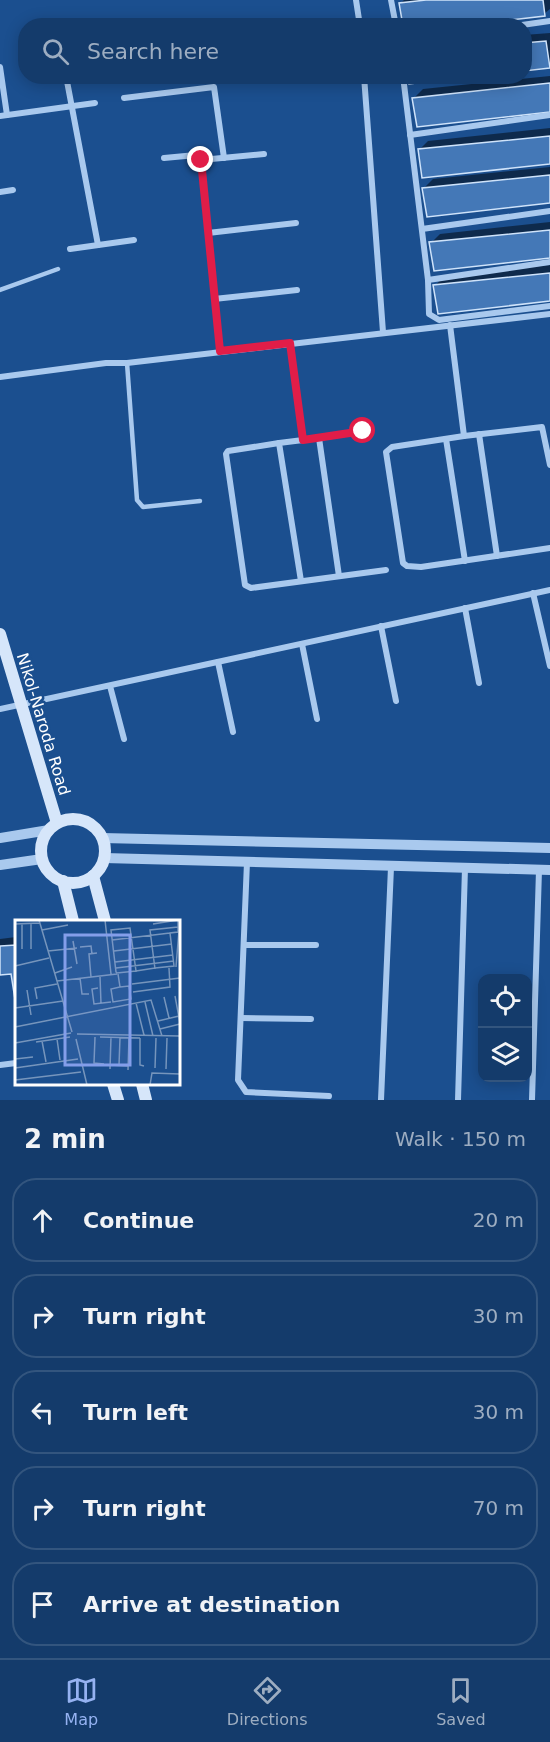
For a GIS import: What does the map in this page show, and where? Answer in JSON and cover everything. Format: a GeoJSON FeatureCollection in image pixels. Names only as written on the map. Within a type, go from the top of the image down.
{"type":"FeatureCollection","features":[{"type":"Feature","properties":{"kind":"main road","name":"Nikol-Naroda Road"},"geometry":{"type":"LineString","coordinates":[[0,634],[53,826],[67,820],[78,820],[88,823],[102,838]]}},
{"type":"Feature","properties":{"kind":"main road"},"geometry":{"type":"LineString","coordinates":[[53,826],[43,838],[42,859],[46,869],[63,881],[73,883],[93,876],[104,858],[105,848],[102,838]]}},
{"type":"Feature","properties":{"kind":"main road"},"geometry":{"type":"LineString","coordinates":[[93,876],[105,920]]}},
{"type":"Feature","properties":{"kind":"main road"},"geometry":{"type":"LineString","coordinates":[[63,881],[73,920]]}},
{"type":"Feature","properties":{"kind":"main road"},"geometry":{"type":"LineString","coordinates":[[114,1085],[118,1100]]}},
{"type":"Feature","properties":{"kind":"main road"},"geometry":{"type":"LineString","coordinates":[[142,1085],[146,1100]]}},
{"type":"Feature","properties":{"kind":"street"},"geometry":{"type":"LineString","coordinates":[[356,0],[359,18]]}},
{"type":"Feature","properties":{"kind":"street"},"geometry":{"type":"LineString","coordinates":[[391,0],[394,18]]}},
{"type":"Feature","properties":{"kind":"street"},"geometry":{"type":"LineString","coordinates":[[532,24],[550,21]]}},
{"type":"Feature","properties":{"kind":"street"},"geometry":{"type":"LineString","coordinates":[[0,67],[4,115],[95,103]]}},
{"type":"Feature","properties":{"kind":"street"},"geometry":{"type":"LineString","coordinates":[[67,84],[98,245]]}},
{"type":"Feature","properties":{"kind":"street"},"geometry":{"type":"LineString","coordinates":[[365,84],[383,332]]}},
{"type":"Feature","properties":{"kind":"street"},"geometry":{"type":"LineString","coordinates":[[404,84],[428,280],[429,314],[440,320],[550,306]]}},
{"type":"Feature","properties":{"kind":"street"},"geometry":{"type":"LineString","coordinates":[[124,98],[214,87],[224,158]]}},
{"type":"Feature","properties":{"kind":"street"},"geometry":{"type":"LineString","coordinates":[[410,135],[550,115]]}},
{"type":"Feature","properties":{"kind":"street"},"geometry":{"type":"LineString","coordinates":[[201,160],[264,154]]}},
{"type":"Feature","properties":{"kind":"street"},"geometry":{"type":"LineString","coordinates":[[165,158],[199,155],[201,160],[220,351]]}},
{"type":"Feature","properties":{"kind":"street"},"geometry":{"type":"LineString","coordinates":[[0,192],[13,190]]}},
{"type":"Feature","properties":{"kind":"street"},"geometry":{"type":"LineString","coordinates":[[422,229],[550,211]]}},
{"type":"Feature","properties":{"kind":"street"},"geometry":{"type":"LineString","coordinates":[[208,233],[296,223]]}},
{"type":"Feature","properties":{"kind":"street"},"geometry":{"type":"LineString","coordinates":[[70,249],[134,240]]}},
{"type":"Feature","properties":{"kind":"street"},"geometry":{"type":"LineString","coordinates":[[428,280],[550,262]]}},
{"type":"Feature","properties":{"kind":"street"},"geometry":{"type":"LineString","coordinates":[[214,299],[297,290]]}},
{"type":"Feature","properties":{"kind":"street"},"geometry":{"type":"LineString","coordinates":[[0,377],[106,363],[127,363],[550,314]]}},
{"type":"Feature","properties":{"kind":"street"},"geometry":{"type":"LineString","coordinates":[[450,325],[464,436]]}},
{"type":"Feature","properties":{"kind":"street"},"geometry":{"type":"LineString","coordinates":[[290,343],[303,440]]}},
{"type":"Feature","properties":{"kind":"street"},"geometry":{"type":"LineString","coordinates":[[550,465],[542,427],[392,447],[388,449],[386,455],[403,563],[407,566],[421,567],[550,548]]}},
{"type":"Feature","properties":{"kind":"street"},"geometry":{"type":"LineString","coordinates":[[363,431],[228,451],[226,454],[245,585],[248,587],[386,570]]}},
{"type":"Feature","properties":{"kind":"street"},"geometry":{"type":"LineString","coordinates":[[479,434],[497,556]]}},
{"type":"Feature","properties":{"kind":"street"},"geometry":{"type":"LineString","coordinates":[[319,438],[339,576]]}},
{"type":"Feature","properties":{"kind":"street"},"geometry":{"type":"LineString","coordinates":[[446,439],[465,561]]}},
{"type":"Feature","properties":{"kind":"street"},"geometry":{"type":"LineString","coordinates":[[279,443],[301,581]]}},
{"type":"Feature","properties":{"kind":"street"},"geometry":{"type":"LineString","coordinates":[[0,709],[550,590]]}},
{"type":"Feature","properties":{"kind":"street"},"geometry":{"type":"LineString","coordinates":[[533,593],[550,666]]}},
{"type":"Feature","properties":{"kind":"street"},"geometry":{"type":"LineString","coordinates":[[465,608],[479,683]]}},
{"type":"Feature","properties":{"kind":"street"},"geometry":{"type":"LineString","coordinates":[[381,626],[396,701]]}},
{"type":"Feature","properties":{"kind":"street"},"geometry":{"type":"LineString","coordinates":[[302,644],[317,719]]}},
{"type":"Feature","properties":{"kind":"street"},"geometry":{"type":"LineString","coordinates":[[218,662],[233,732]]}},
{"type":"Feature","properties":{"kind":"street"},"geometry":{"type":"LineString","coordinates":[[110,686],[124,739]]}},
{"type":"Feature","properties":{"kind":"street"},"geometry":{"type":"LineString","coordinates":[[0,838],[53,826]]}},
{"type":"Feature","properties":{"kind":"street"},"geometry":{"type":"LineString","coordinates":[[102,838],[550,848]]}},
{"type":"Feature","properties":{"kind":"street"},"geometry":{"type":"LineString","coordinates":[[104,858],[545,870],[532,1100]]}},
{"type":"Feature","properties":{"kind":"street"},"geometry":{"type":"LineString","coordinates":[[0,865],[42,859]]}},
{"type":"Feature","properties":{"kind":"street"},"geometry":{"type":"LineString","coordinates":[[247,862],[238,1080],[246,1092],[329,1096]]}},
{"type":"Feature","properties":{"kind":"street"},"geometry":{"type":"LineString","coordinates":[[386,1100],[381,1100],[391,867]]}},
{"type":"Feature","properties":{"kind":"street"},"geometry":{"type":"LineString","coordinates":[[458,1100],[465,868]]}},
{"type":"Feature","properties":{"kind":"street"},"geometry":{"type":"LineString","coordinates":[[244,945],[316,945]]}},
{"type":"Feature","properties":{"kind":"street"},"geometry":{"type":"LineString","coordinates":[[241,1018],[311,1019]]}},
{"type":"Feature","properties":{"kind":"street"},"geometry":{"type":"LineString","coordinates":[[0,1065],[15,1063]]}},
{"type":"Feature","properties":{"kind":"lane"},"geometry":{"type":"LineString","coordinates":[[0,290],[58,269]]}},
{"type":"Feature","properties":{"kind":"lane"},"geometry":{"type":"LineString","coordinates":[[127,363],[137,500],[143,507],[200,501]]}},
{"type":"Feature","properties":{"kind":"building"},"geometry":{"type":"Polygon","coordinates":[[[426,0],[543,0],[545,16],[402,18],[399,3],[426,0]]]}},
{"type":"Feature","properties":{"kind":"building"},"geometry":{"type":"Polygon","coordinates":[[[546,41],[550,68],[532,70],[532,42],[546,41]]]}},
{"type":"Feature","properties":{"kind":"building"},"geometry":{"type":"Polygon","coordinates":[[[550,83],[550,112],[417,127],[412,98],[550,83]]]}},
{"type":"Feature","properties":{"kind":"building"},"geometry":{"type":"Polygon","coordinates":[[[550,136],[550,164],[422,178],[418,149],[550,136]]]}},
{"type":"Feature","properties":{"kind":"building"},"geometry":{"type":"Polygon","coordinates":[[[550,175],[550,203],[427,217],[422,188],[550,175]]]}},
{"type":"Feature","properties":{"kind":"building"},"geometry":{"type":"Polygon","coordinates":[[[550,230],[550,258],[434,271],[429,242],[550,230]]]}},
{"type":"Feature","properties":{"kind":"building"},"geometry":{"type":"Polygon","coordinates":[[[550,273],[550,301],[438,314],[433,285],[550,273]]]}},
{"type":"Feature","properties":{"kind":"building"},"geometry":{"type":"Polygon","coordinates":[[[15,945],[15,1000],[11,974],[0,975],[0,946],[15,945]]]}},
{"type":"Feature","properties":{"kind":"route"},"geometry":{"type":"LineString","coordinates":[[201,160],[220,351],[290,343],[303,440],[363,431]]}}]}
